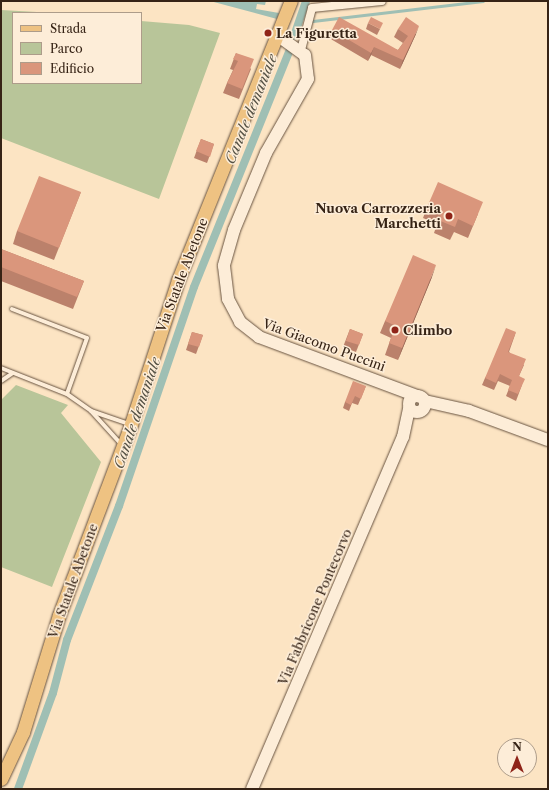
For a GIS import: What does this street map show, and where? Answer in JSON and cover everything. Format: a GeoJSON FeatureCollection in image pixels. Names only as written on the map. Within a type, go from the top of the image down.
{"type":"FeatureCollection","features":[{"type":"Feature","properties":{"kind":"main road","name":"Via Statale Abetone"},"geometry":{"type":"LineString","coordinates":[[1,779],[23,732],[59,615],[131,424],[178,280],[280,32],[291,1]]}},
{"type":"Feature","properties":{"kind":"street"},"geometry":{"type":"LineString","coordinates":[[280,32],[299,48],[309,13],[314,7],[382,1]]}},
{"type":"Feature","properties":{"kind":"street","name":"Via Giacomo Puccini"},"geometry":{"type":"LineString","coordinates":[[299,48],[309,65],[308,79],[266,153],[234,230],[224,266],[226,292],[236,316],[255,335],[392,386],[417,406],[453,408],[548,440]]}},
{"type":"Feature","properties":{"kind":"street","name":"Via Fabbricone Pontecorvo"},"geometry":{"type":"LineString","coordinates":[[252,789],[417,406]]}},
{"type":"Feature","properties":{"kind":"lane"},"geometry":{"type":"LineString","coordinates":[[12,309],[87,338],[67,394]]}},
{"type":"Feature","properties":{"kind":"lane"},"geometry":{"type":"LineString","coordinates":[[1,368],[67,394],[92,411],[123,446]]}},
{"type":"Feature","properties":{"kind":"lane"},"geometry":{"type":"LineString","coordinates":[[1,382],[13,373]]}},
{"type":"Feature","properties":{"kind":"lane"},"geometry":{"type":"LineString","coordinates":[[92,411],[131,424]]}},
{"type":"Feature","properties":{"kind":"green space"},"geometry":{"type":"Polygon","coordinates":[[[1,10],[37,12],[12,12],[12,84],[142,84],[142,21],[189,25],[220,33],[159,199],[1,138],[1,10]]]}},
{"type":"Feature","properties":{"kind":"green space"},"geometry":{"type":"Polygon","coordinates":[[[16,385],[68,405],[61,413],[101,462],[52,587],[1,567],[1,400],[16,385]]]}},
{"type":"Feature","properties":{"kind":"water"},"geometry":{"type":"Polygon","coordinates":[[[210,1],[266,1],[265,5],[257,4],[256,9],[279,13],[277,19],[210,1]]]}},
{"type":"Feature","properties":{"kind":"building"},"geometry":{"type":"Polygon","coordinates":[[[339,17],[398,50],[408,36],[398,29],[406,17],[419,26],[403,60],[374,47],[371,53],[332,30],[339,17]]]}},
{"type":"Feature","properties":{"kind":"building"},"geometry":{"type":"Polygon","coordinates":[[[371,17],[383,23],[380,29],[368,23],[371,17]]]}},
{"type":"Feature","properties":{"kind":"building"},"geometry":{"type":"Polygon","coordinates":[[[236,53],[254,59],[242,89],[227,83],[238,61],[233,59],[236,53]]]}},
{"type":"Feature","properties":{"kind":"building"},"geometry":{"type":"Polygon","coordinates":[[[201,139],[214,144],[210,157],[196,151],[201,139]]]}},
{"type":"Feature","properties":{"kind":"building"},"geometry":{"type":"Polygon","coordinates":[[[39,176],[81,192],[59,248],[17,231],[39,176]]]}},
{"type":"Feature","properties":{"kind":"building"},"geometry":{"type":"Polygon","coordinates":[[[438,182],[483,202],[473,226],[458,219],[455,227],[438,220],[442,212],[428,205],[438,182]]]}},
{"type":"Feature","properties":{"kind":"building"},"geometry":{"type":"Polygon","coordinates":[[[1,249],[84,281],[77,297],[1,267],[1,249]]]}},
{"type":"Feature","properties":{"kind":"building"},"geometry":{"type":"Polygon","coordinates":[[[413,255],[436,265],[402,348],[389,343],[396,326],[385,321],[413,255]]]}},
{"type":"Feature","properties":{"kind":"building"},"geometry":{"type":"Polygon","coordinates":[[[506,328],[516,332],[508,352],[526,359],[519,376],[525,379],[518,394],[508,390],[512,380],[500,374],[496,383],[485,378],[506,328]]]}},
{"type":"Feature","properties":{"kind":"building"},"geometry":{"type":"Polygon","coordinates":[[[350,329],[363,334],[359,345],[346,341],[350,329]]]}},
{"type":"Feature","properties":{"kind":"building"},"geometry":{"type":"Polygon","coordinates":[[[192,332],[203,335],[199,347],[188,344],[192,332]]]}},
{"type":"Feature","properties":{"kind":"building"},"geometry":{"type":"Polygon","coordinates":[[[353,381],[366,386],[361,399],[355,396],[351,405],[345,402],[353,381]]]}},
{"type":"Feature","properties":{"kind":"waterway","name":"Canale demaniale"},"geometry":{"type":"LineString","coordinates":[[294,36],[306,1]]}},
{"type":"Feature","properties":{"kind":"waterway"},"geometry":{"type":"LineString","coordinates":[[313,21],[483,1]]}},
{"type":"Feature","properties":{"kind":"waterway","name":"Canale demaniale"},"geometry":{"type":"LineString","coordinates":[[18,789],[53,693],[67,640],[119,506],[194,287],[290,49]]}},
{"type":"Feature","properties":{"kind":"place","name":"La Figuretta"},"geometry":{"type":"Point","coordinates":[268,33]}},
{"type":"Feature","properties":{"kind":"place","name":"Nuova Carrozzeria Marchetti"},"geometry":{"type":"Point","coordinates":[449,216]}},
{"type":"Feature","properties":{"kind":"place","name":"Climbo"},"geometry":{"type":"Point","coordinates":[395,330]}}]}
